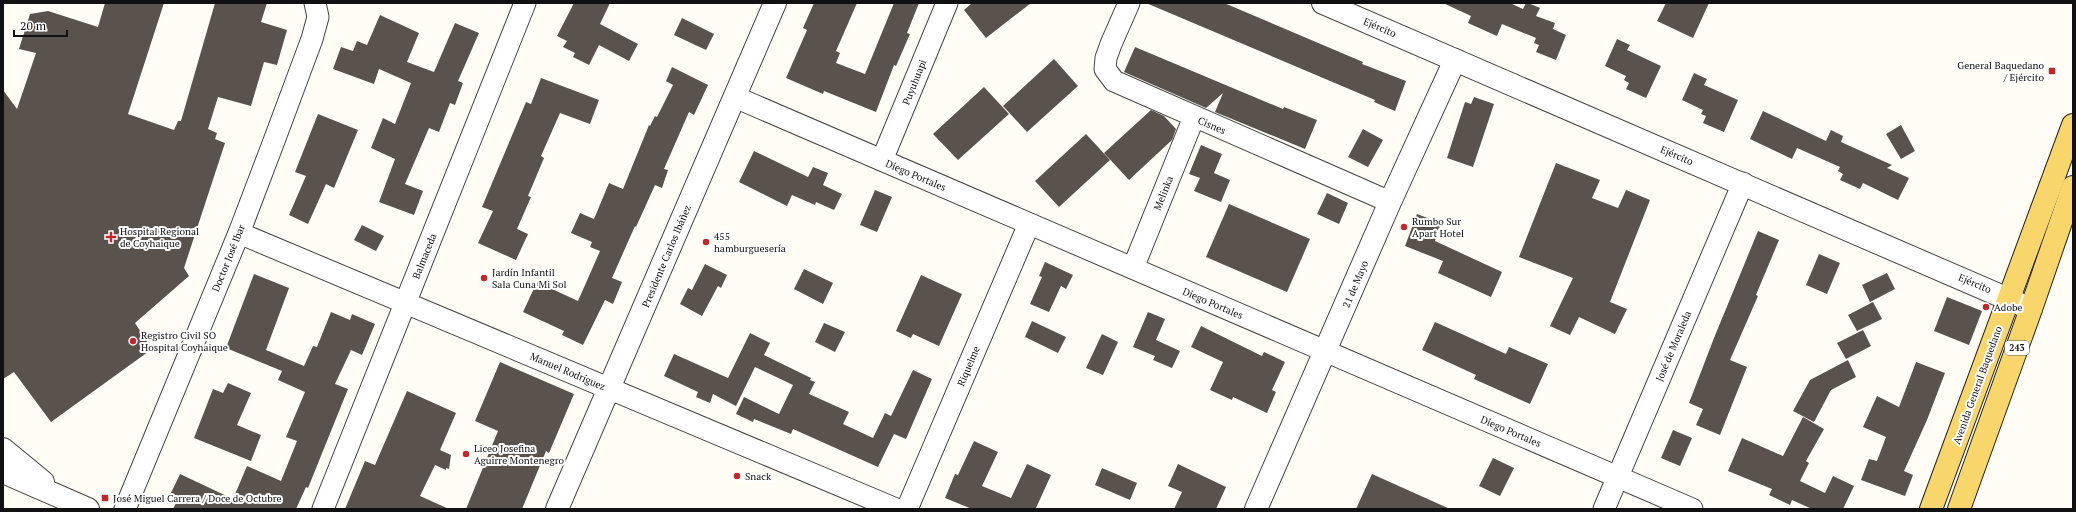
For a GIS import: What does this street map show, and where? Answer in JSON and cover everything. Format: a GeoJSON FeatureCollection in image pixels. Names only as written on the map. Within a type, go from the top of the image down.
{"type":"FeatureCollection","features":[{"type":"Feature","properties":{"kind":"main road","name":"Avenida General Baquedano"},"geometry":{"type":"LineString","coordinates":[[1932,509],[2009,298],[2065,171],[2073,125]]}},
{"type":"Feature","properties":{"kind":"main road","name":"243"},"geometry":{"type":"LineString","coordinates":[[1959,509],[2073,187]]}},
{"type":"Feature","properties":{"kind":"street","name":"Doctor José Ibar"},"geometry":{"type":"LineString","coordinates":[[125,509],[239,233],[312,39],[318,18],[315,3]]}},
{"type":"Feature","properties":{"kind":"street","name":"Balmaceda"},"geometry":{"type":"LineString","coordinates":[[323,509],[525,3]]}},
{"type":"Feature","properties":{"kind":"street","name":"Presidente Carlos Ibáñez"},"geometry":{"type":"LineString","coordinates":[[557,509],[775,3]]}},
{"type":"Feature","properties":{"kind":"street","name":"Puyuhuapi"},"geometry":{"type":"LineString","coordinates":[[882,160],[946,3]]}},
{"type":"Feature","properties":{"kind":"street","name":"Cisnes"},"geometry":{"type":"LineString","coordinates":[[1129,3],[1108,51],[1105,69],[1114,81],[1126,88],[1390,202]]}},
{"type":"Feature","properties":{"kind":"street","name":"Ejército"},"geometry":{"type":"LineString","coordinates":[[1323,3],[1743,183],[2009,298],[2031,309]]}},
{"type":"Feature","properties":{"kind":"street","name":"21 de Mayo"},"geometry":{"type":"LineString","coordinates":[[1256,509],[1390,202],[1455,60]]}},
{"type":"Feature","properties":{"kind":"street","name":"Diego Portales"},"geometry":{"type":"LineString","coordinates":[[735,97],[1692,509]]}},
{"type":"Feature","properties":{"kind":"street","name":"Melinka"},"geometry":{"type":"LineString","coordinates":[[1133,268],[1194,117]]}},
{"type":"Feature","properties":{"kind":"street","name":"José de Moraleda"},"geometry":{"type":"LineString","coordinates":[[1604,509],[1743,183]]}},
{"type":"Feature","properties":{"kind":"street","name":"Riquelme"},"geometry":{"type":"LineString","coordinates":[[907,509],[1029,224]]}},
{"type":"Feature","properties":{"kind":"street","name":"Manuel Rodríguez"},"geometry":{"type":"LineString","coordinates":[[239,233],[896,509]]}},
{"type":"Feature","properties":{"kind":"street"},"geometry":{"type":"LineString","coordinates":[[3,449],[61,497]]}},
{"type":"Feature","properties":{"kind":"street"},"geometry":{"type":"LineString","coordinates":[[3,472],[88,509]]}},
{"type":"Feature","properties":{"kind":"building","name":"Hospital Regional de Coyhaique"},"geometry":{"type":"Polygon","coordinates":[[[105,3],[164,3],[128,114],[174,130],[178,121],[181,121],[215,3],[267,3],[261,22],[287,30],[277,65],[264,62],[251,106],[218,97],[208,129],[217,133],[215,139],[225,143],[184,268],[189,276],[135,323],[152,349],[51,422],[14,372],[3,379],[3,90],[17,109],[36,53],[19,49],[30,14],[48,11],[98,27],[105,3]]]}},
{"type":"Feature","properties":{"kind":"building"},"geometry":{"type":"Polygon","coordinates":[[[574,3],[610,3],[600,24],[638,44],[629,61],[599,45],[589,65],[573,57],[575,53],[563,47],[567,41],[557,36],[574,3]]]}},
{"type":"Feature","properties":{"kind":"building"},"geometry":{"type":"Polygon","coordinates":[[[814,3],[857,3],[836,51],[840,53],[836,63],[865,74],[894,3],[919,3],[907,33],[910,34],[896,66],[894,65],[876,112],[824,91],[823,94],[786,78],[807,30],[803,28],[814,3]]]}},
{"type":"Feature","properties":{"kind":"building"},"geometry":{"type":"Polygon","coordinates":[[[972,3],[1031,3],[986,38],[964,10],[972,3]]]}},
{"type":"Feature","properties":{"kind":"building"},"geometry":{"type":"Polygon","coordinates":[[[1146,3],[1224,3],[1363,62],[1362,64],[1406,81],[1395,111],[1374,102],[1375,100],[1146,3]]]}},
{"type":"Feature","properties":{"kind":"building"},"geometry":{"type":"Polygon","coordinates":[[[1443,3],[1510,3],[1523,9],[1526,3],[1528,3],[1540,8],[1536,16],[1555,23],[1553,29],[1566,35],[1556,60],[1536,52],[1539,45],[1534,43],[1536,38],[1502,24],[1497,36],[1468,23],[1471,16],[1443,3]]]}},
{"type":"Feature","properties":{"kind":"building"},"geometry":{"type":"Polygon","coordinates":[[[1666,3],[1709,3],[1693,38],[1657,21],[1666,3]]]}},
{"type":"Feature","properties":{"kind":"building"},"geometry":{"type":"Polygon","coordinates":[[[380,15],[419,33],[407,62],[434,72],[455,23],[479,33],[458,81],[463,83],[455,105],[450,103],[439,132],[429,128],[405,184],[423,191],[414,215],[379,202],[395,159],[371,148],[383,118],[395,124],[411,83],[379,69],[374,84],[333,69],[341,47],[353,51],[357,41],[367,45],[380,15]]]}},
{"type":"Feature","properties":{"kind":"building"},"geometry":{"type":"Polygon","coordinates":[[[682,18],[714,34],[706,50],[674,35],[682,18]]]}},
{"type":"Feature","properties":{"kind":"building"},"geometry":{"type":"Polygon","coordinates":[[[1617,39],[1630,45],[1627,50],[1661,66],[1646,98],[1626,89],[1629,83],[1624,80],[1626,76],[1605,66],[1617,39]]]}},
{"type":"Feature","properties":{"kind":"building"},"geometry":{"type":"Polygon","coordinates":[[[1135,47],[1283,109],[1284,107],[1317,120],[1305,149],[1215,112],[1223,93],[1206,108],[1124,72],[1135,47]]]}},
{"type":"Feature","properties":{"kind":"building"},"geometry":{"type":"Polygon","coordinates":[[[1054,59],[1078,86],[1027,132],[1003,106],[1054,59]]]}},
{"type":"Feature","properties":{"kind":"building"},"geometry":{"type":"Polygon","coordinates":[[[672,67],[708,85],[694,115],[689,112],[664,169],[668,170],[662,188],[655,185],[612,278],[622,282],[613,304],[605,300],[583,345],[562,335],[564,331],[523,312],[537,282],[578,301],[600,251],[590,247],[592,242],[571,233],[580,213],[594,219],[609,183],[623,189],[649,125],[650,126],[655,116],[657,117],[673,85],[666,81],[672,67]]]}},
{"type":"Feature","properties":{"kind":"building"},"geometry":{"type":"Polygon","coordinates":[[[1694,73],[1707,79],[1704,85],[1738,100],[1724,132],[1703,123],[1706,116],[1701,114],[1703,110],[1682,100],[1694,73]]]}},
{"type":"Feature","properties":{"kind":"building"},"geometry":{"type":"Polygon","coordinates":[[[541,78],[599,100],[590,124],[560,113],[541,156],[544,158],[528,196],[531,197],[517,229],[528,234],[516,260],[478,243],[493,211],[482,207],[526,102],[531,104],[541,78]]]}},
{"type":"Feature","properties":{"kind":"building"},"geometry":{"type":"Polygon","coordinates":[[[984,87],[1009,114],[958,160],[933,134],[984,87]]]}},
{"type":"Feature","properties":{"kind":"building"},"geometry":{"type":"Polygon","coordinates":[[[1474,97],[1494,104],[1473,167],[1447,158],[1465,102],[1471,104],[1474,97]]]}},
{"type":"Feature","properties":{"kind":"building"},"geometry":{"type":"Polygon","coordinates":[[[1151,110],[1164,116],[1176,129],[1172,140],[1129,180],[1104,153],[1151,110]]]}},
{"type":"Feature","properties":{"kind":"building"},"geometry":{"type":"Polygon","coordinates":[[[1763,111],[1826,141],[1831,130],[1843,136],[1841,142],[1892,165],[1887,168],[1909,178],[1898,200],[1863,183],[1860,189],[1840,180],[1843,174],[1838,171],[1840,167],[1797,148],[1792,159],[1750,139],[1763,111]]]}},
{"type":"Feature","properties":{"kind":"building"},"geometry":{"type":"Polygon","coordinates":[[[318,114],[358,130],[334,188],[326,184],[308,224],[289,215],[306,176],[295,172],[318,114]]]}},
{"type":"Feature","properties":{"kind":"building"},"geometry":{"type":"Polygon","coordinates":[[[1901,125],[1915,151],[1901,159],[1886,134],[1901,125]]]}},
{"type":"Feature","properties":{"kind":"building"},"geometry":{"type":"Polygon","coordinates":[[[1363,129],[1383,140],[1368,167],[1348,157],[1363,129]]]}},
{"type":"Feature","properties":{"kind":"building"},"geometry":{"type":"Polygon","coordinates":[[[1086,134],[1110,160],[1059,207],[1035,181],[1086,134]]]}},
{"type":"Feature","properties":{"kind":"building"},"geometry":{"type":"Polygon","coordinates":[[[1201,145],[1222,154],[1214,173],[1230,180],[1221,202],[1194,191],[1200,178],[1189,174],[1201,145]]]}},
{"type":"Feature","properties":{"kind":"building"},"geometry":{"type":"Polygon","coordinates":[[[754,151],[808,177],[813,167],[828,173],[823,185],[842,194],[834,210],[816,202],[815,205],[792,195],[787,206],[739,182],[754,151]]]}},
{"type":"Feature","properties":{"kind":"building"},"geometry":{"type":"Polygon","coordinates":[[[1556,163],[1600,180],[1592,198],[1618,208],[1626,190],[1650,200],[1610,302],[1627,309],[1615,334],[1579,317],[1570,335],[1550,326],[1573,278],[1519,257],[1556,163]]]}},
{"type":"Feature","properties":{"kind":"building"},"geometry":{"type":"Polygon","coordinates":[[[875,190],[892,197],[877,232],[860,225],[875,190]]]}},
{"type":"Feature","properties":{"kind":"building"},"geometry":{"type":"Polygon","coordinates":[[[1327,193],[1348,203],[1339,224],[1317,214],[1327,193]]]}},
{"type":"Feature","properties":{"kind":"building"},"geometry":{"type":"Polygon","coordinates":[[[1229,204],[1310,239],[1287,292],[1206,257],[1229,204]]]}},
{"type":"Feature","properties":{"kind":"building"},"geometry":{"type":"Polygon","coordinates":[[[1417,214],[1441,223],[1435,241],[1502,272],[1491,297],[1438,273],[1443,261],[1405,246],[1417,214]]]}},
{"type":"Feature","properties":{"kind":"building"},"geometry":{"type":"Polygon","coordinates":[[[362,225],[384,236],[376,251],[354,240],[362,225]]]}},
{"type":"Feature","properties":{"kind":"building"},"geometry":{"type":"Polygon","coordinates":[[[1758,231],[1779,240],[1756,295],[1758,296],[1730,360],[1747,367],[1720,435],[1696,425],[1703,409],[1689,403],[1758,231]]]}},
{"type":"Feature","properties":{"kind":"building"},"geometry":{"type":"Polygon","coordinates":[[[1819,254],[1840,263],[1827,294],[1806,285],[1819,254]]]}},
{"type":"Feature","properties":{"kind":"building"},"geometry":{"type":"Polygon","coordinates":[[[1045,262],[1073,275],[1066,289],[1061,286],[1049,312],[1030,304],[1042,277],[1039,276],[1045,262]]]}},
{"type":"Feature","properties":{"kind":"building"},"geometry":{"type":"Polygon","coordinates":[[[705,264],[727,275],[721,288],[718,286],[702,316],[680,304],[688,288],[692,290],[705,264]]]}},
{"type":"Feature","properties":{"kind":"building"},"geometry":{"type":"Polygon","coordinates":[[[804,269],[833,283],[823,304],[794,289],[804,269]]]}},
{"type":"Feature","properties":{"kind":"building"},"geometry":{"type":"Polygon","coordinates":[[[1887,273],[1895,289],[1870,302],[1862,285],[1887,273]]]}},
{"type":"Feature","properties":{"kind":"building"},"geometry":{"type":"Polygon","coordinates":[[[254,274],[289,288],[266,350],[304,366],[313,346],[317,347],[331,312],[350,320],[352,314],[375,324],[362,355],[351,350],[335,384],[348,389],[308,488],[306,487],[296,509],[173,509],[178,499],[170,495],[180,474],[233,499],[247,466],[281,481],[297,441],[286,437],[305,392],[278,380],[282,371],[226,348],[254,274]]]}},
{"type":"Feature","properties":{"kind":"building"},"geometry":{"type":"Polygon","coordinates":[[[921,275],[962,294],[939,346],[913,334],[911,338],[896,331],[921,275]]]}},
{"type":"Feature","properties":{"kind":"building"},"geometry":{"type":"Polygon","coordinates":[[[1947,297],[1982,311],[1969,345],[1934,331],[1947,297]]]}},
{"type":"Feature","properties":{"kind":"building"},"geometry":{"type":"Polygon","coordinates":[[[1873,302],[1882,319],[1857,331],[1848,315],[1873,302]]]}},
{"type":"Feature","properties":{"kind":"building"},"geometry":{"type":"Polygon","coordinates":[[[1148,312],[1165,319],[1156,340],[1180,351],[1172,368],[1153,360],[1155,356],[1133,347],[1148,312]]]}},
{"type":"Feature","properties":{"kind":"building"},"geometry":{"type":"Polygon","coordinates":[[[1032,321],[1066,337],[1058,353],[1025,337],[1032,321]]]}},
{"type":"Feature","properties":{"kind":"building"},"geometry":{"type":"Polygon","coordinates":[[[1435,322],[1506,354],[1509,347],[1548,364],[1530,404],[1474,379],[1476,375],[1422,350],[1435,322]]]}},
{"type":"Feature","properties":{"kind":"building"},"geometry":{"type":"Polygon","coordinates":[[[824,323],[845,332],[835,352],[815,342],[824,323]]]}},
{"type":"Feature","properties":{"kind":"building"},"geometry":{"type":"Polygon","coordinates":[[[1201,326],[1262,356],[1264,352],[1285,362],[1272,390],[1276,392],[1267,413],[1233,397],[1232,400],[1210,390],[1223,362],[1191,347],[1201,326]]]}},
{"type":"Feature","properties":{"kind":"building"},"geometry":{"type":"Polygon","coordinates":[[[1863,330],[1871,346],[1846,359],[1837,343],[1863,330]]]}},
{"type":"Feature","properties":{"kind":"building"},"geometry":{"type":"Polygon","coordinates":[[[750,333],[770,343],[764,355],[811,378],[810,380],[815,382],[809,394],[849,412],[843,424],[873,438],[885,413],[891,416],[913,370],[932,379],[906,439],[894,434],[878,467],[793,429],[791,434],[754,419],[753,422],[736,414],[744,397],[779,414],[793,385],[755,367],[736,406],[713,394],[710,403],[696,397],[698,392],[664,376],[674,354],[728,378],[750,333]]]}},
{"type":"Feature","properties":{"kind":"building"},"geometry":{"type":"Polygon","coordinates":[[[1102,334],[1118,342],[1103,375],[1086,368],[1102,334]]]}},
{"type":"Feature","properties":{"kind":"building"},"geometry":{"type":"Polygon","coordinates":[[[1848,360],[1856,377],[1831,390],[1814,422],[1793,411],[1810,380],[1848,360]]]}},
{"type":"Feature","properties":{"kind":"building"},"geometry":{"type":"Polygon","coordinates":[[[500,362],[574,394],[549,453],[546,451],[522,509],[466,509],[498,431],[475,421],[500,362]]]}},
{"type":"Feature","properties":{"kind":"building"},"geometry":{"type":"Polygon","coordinates":[[[1916,362],[1945,373],[1927,420],[1904,471],[1913,475],[1905,496],[1861,480],[1869,459],[1877,461],[1886,437],[1863,427],[1877,396],[1899,407],[1916,362]]]}},
{"type":"Feature","properties":{"kind":"building"},"geometry":{"type":"Polygon","coordinates":[[[228,383],[251,393],[237,425],[261,435],[251,461],[194,438],[213,389],[223,393],[228,383]]]}},
{"type":"Feature","properties":{"kind":"building"},"geometry":{"type":"Polygon","coordinates":[[[407,391],[456,413],[440,450],[451,455],[449,469],[446,468],[446,470],[435,465],[420,496],[449,509],[345,509],[365,461],[375,465],[407,391]]]}},
{"type":"Feature","properties":{"kind":"building"},"geometry":{"type":"Polygon","coordinates":[[[1803,417],[1824,429],[1806,461],[1809,463],[1800,481],[1825,493],[1833,476],[1854,486],[1843,509],[1812,509],[1792,500],[1790,505],[1769,495],[1772,489],[1728,471],[1742,438],[1783,456],[1803,417]]]}},
{"type":"Feature","properties":{"kind":"building"},"geometry":{"type":"Polygon","coordinates":[[[1673,430],[1692,438],[1680,466],[1661,458],[1673,430]]]}},
{"type":"Feature","properties":{"kind":"building"},"geometry":{"type":"Polygon","coordinates":[[[974,441],[998,452],[982,486],[1011,498],[1027,464],[1051,475],[1036,508],[1038,509],[972,509],[945,498],[955,474],[958,475],[974,441]]]}},
{"type":"Feature","properties":{"kind":"building"},"geometry":{"type":"Polygon","coordinates":[[[1493,458],[1514,468],[1500,496],[1479,486],[1493,458]]]}},
{"type":"Feature","properties":{"kind":"building"},"geometry":{"type":"Polygon","coordinates":[[[1178,464],[1226,487],[1216,509],[1174,509],[1182,492],[1168,486],[1178,464]]]}},
{"type":"Feature","properties":{"kind":"building"},"geometry":{"type":"Polygon","coordinates":[[[1102,468],[1137,483],[1130,500],[1095,485],[1102,468]]]}},
{"type":"Feature","properties":{"kind":"building"},"geometry":{"type":"Polygon","coordinates":[[[1372,474],[1450,509],[1356,509],[1372,474]]]}},
{"type":"Feature","properties":{"kind":"place","name":"General Baquedano / Ejército"},"geometry":{"type":"Point","coordinates":[2052,71]}},
{"type":"Feature","properties":{"kind":"place","name":"Rumbo Sur Apart Hotel"},"geometry":{"type":"Point","coordinates":[1404,227]}},
{"type":"Feature","properties":{"kind":"place","name":"Hospital Regional de Coyhaique"},"geometry":{"type":"Point","coordinates":[111,237]}},
{"type":"Feature","properties":{"kind":"place","name":"455 hamburguesería"},"geometry":{"type":"Point","coordinates":[706,242]}},
{"type":"Feature","properties":{"kind":"place","name":"Jardín Infantil Sala Cuna Mi Sol"},"geometry":{"type":"Point","coordinates":[484,278]}},
{"type":"Feature","properties":{"kind":"place","name":"Adobe"},"geometry":{"type":"Point","coordinates":[1986,307]}},
{"type":"Feature","properties":{"kind":"place","name":"Registro Civil SO Hospital Coyhaique"},"geometry":{"type":"Point","coordinates":[133,341]}},
{"type":"Feature","properties":{"kind":"place","name":"Liceo Josefina Aguirre Montenegro"},"geometry":{"type":"Point","coordinates":[466,454]}},
{"type":"Feature","properties":{"kind":"place","name":"Snack"},"geometry":{"type":"Point","coordinates":[737,476]}},
{"type":"Feature","properties":{"kind":"place","name":"José Miguel Carrera / Doce de Octubre"},"geometry":{"type":"Point","coordinates":[105,498]}}]}
